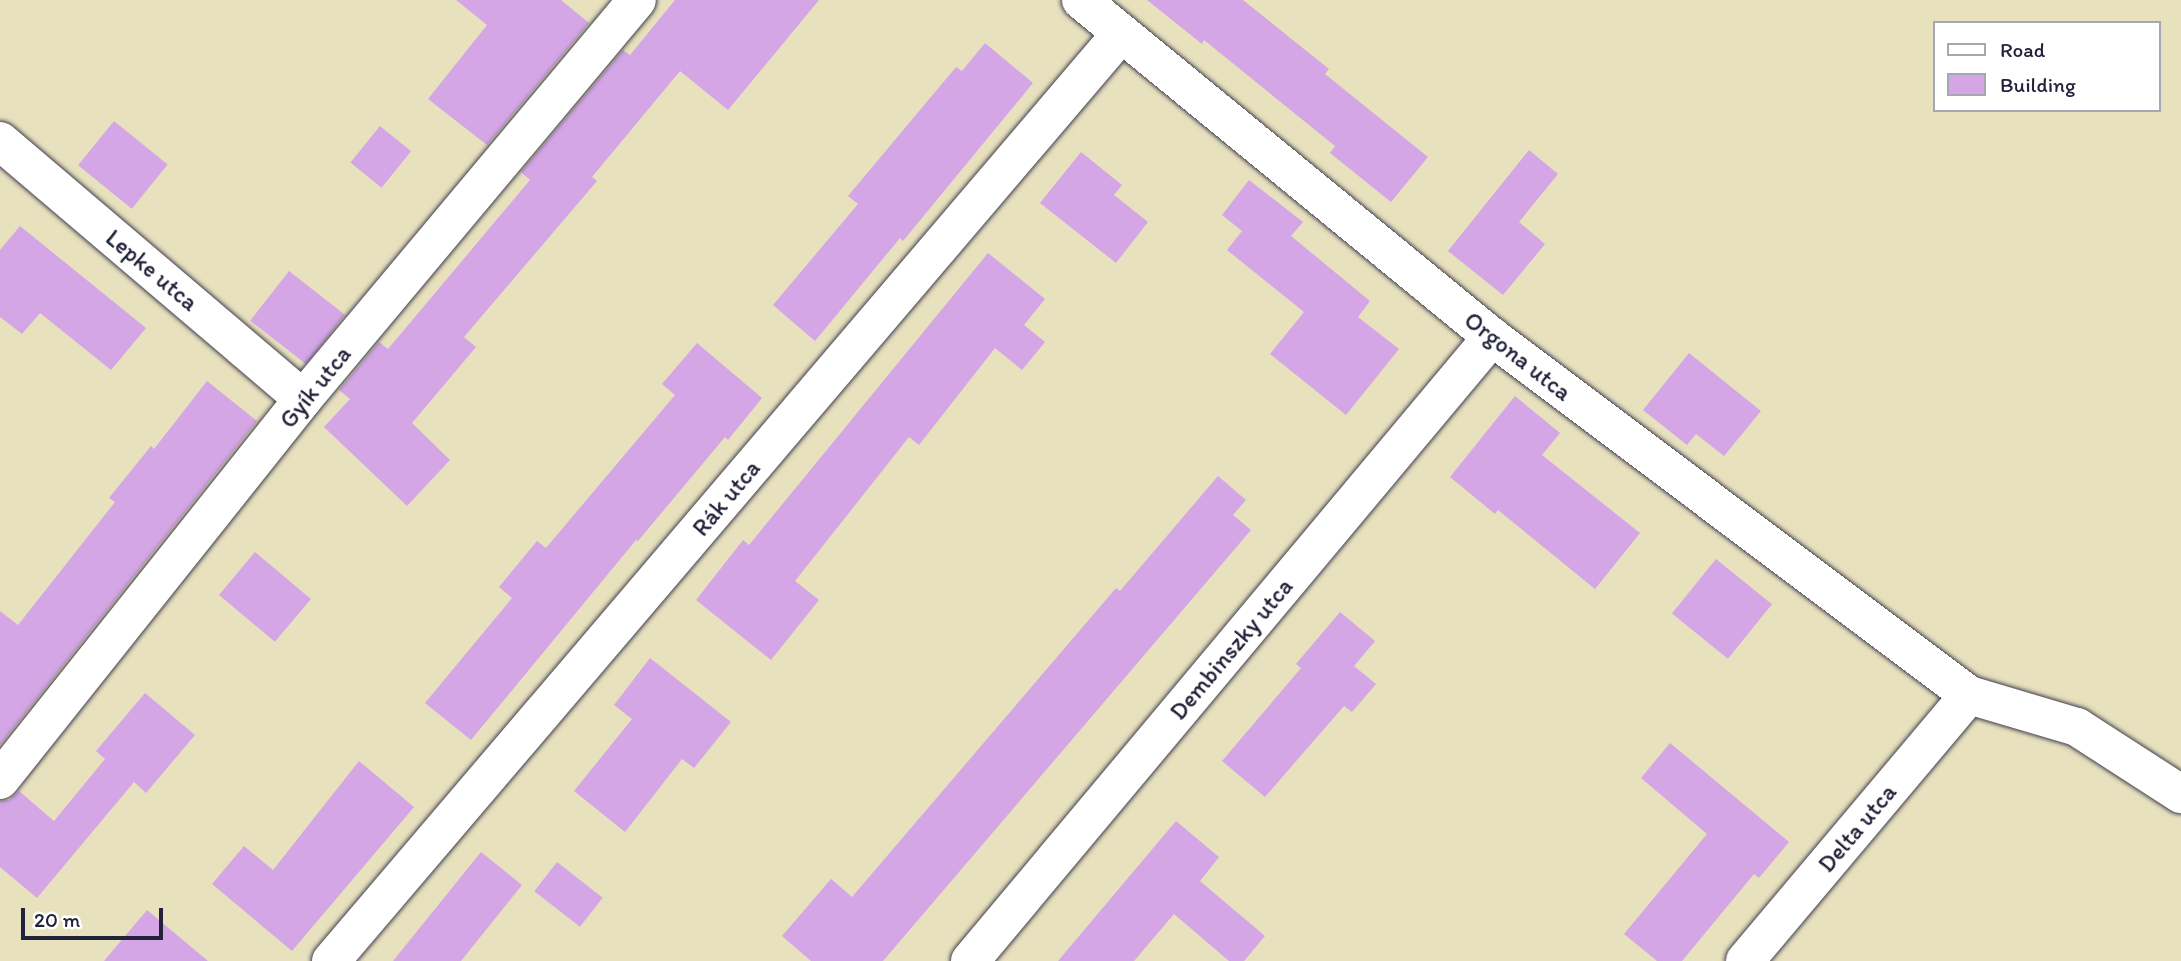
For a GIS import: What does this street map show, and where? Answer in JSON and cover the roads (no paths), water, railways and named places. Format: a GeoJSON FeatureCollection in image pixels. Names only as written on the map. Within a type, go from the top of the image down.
{"type":"FeatureCollection","features":[{"type":"Feature","properties":{"kind":"street","name":"Gyík utca"},"geometry":{"type":"LineString","coordinates":[[0,780],[303,399],[637,0]]}},
{"type":"Feature","properties":{"kind":"street","name":"Orgona utca"},"geometry":{"type":"LineString","coordinates":[[1081,0],[1120,35],[1492,337],[1969,695]]}},
{"type":"Feature","properties":{"kind":"street","name":"Rák utca"},"geometry":{"type":"LineString","coordinates":[[331,961],[1120,35]]}},
{"type":"Feature","properties":{"kind":"street","name":"Lepke utca"},"geometry":{"type":"LineString","coordinates":[[0,141],[303,399]]}},
{"type":"Feature","properties":{"kind":"street","name":"Dembinszky utca"},"geometry":{"type":"LineString","coordinates":[[970,961],[1492,337]]}},
{"type":"Feature","properties":{"kind":"street"},"geometry":{"type":"LineString","coordinates":[[1969,695],[2077,727],[2181,794]]}},
{"type":"Feature","properties":{"kind":"street","name":"Delta utca"},"geometry":{"type":"LineString","coordinates":[[1745,961],[1969,695]]}}]}
